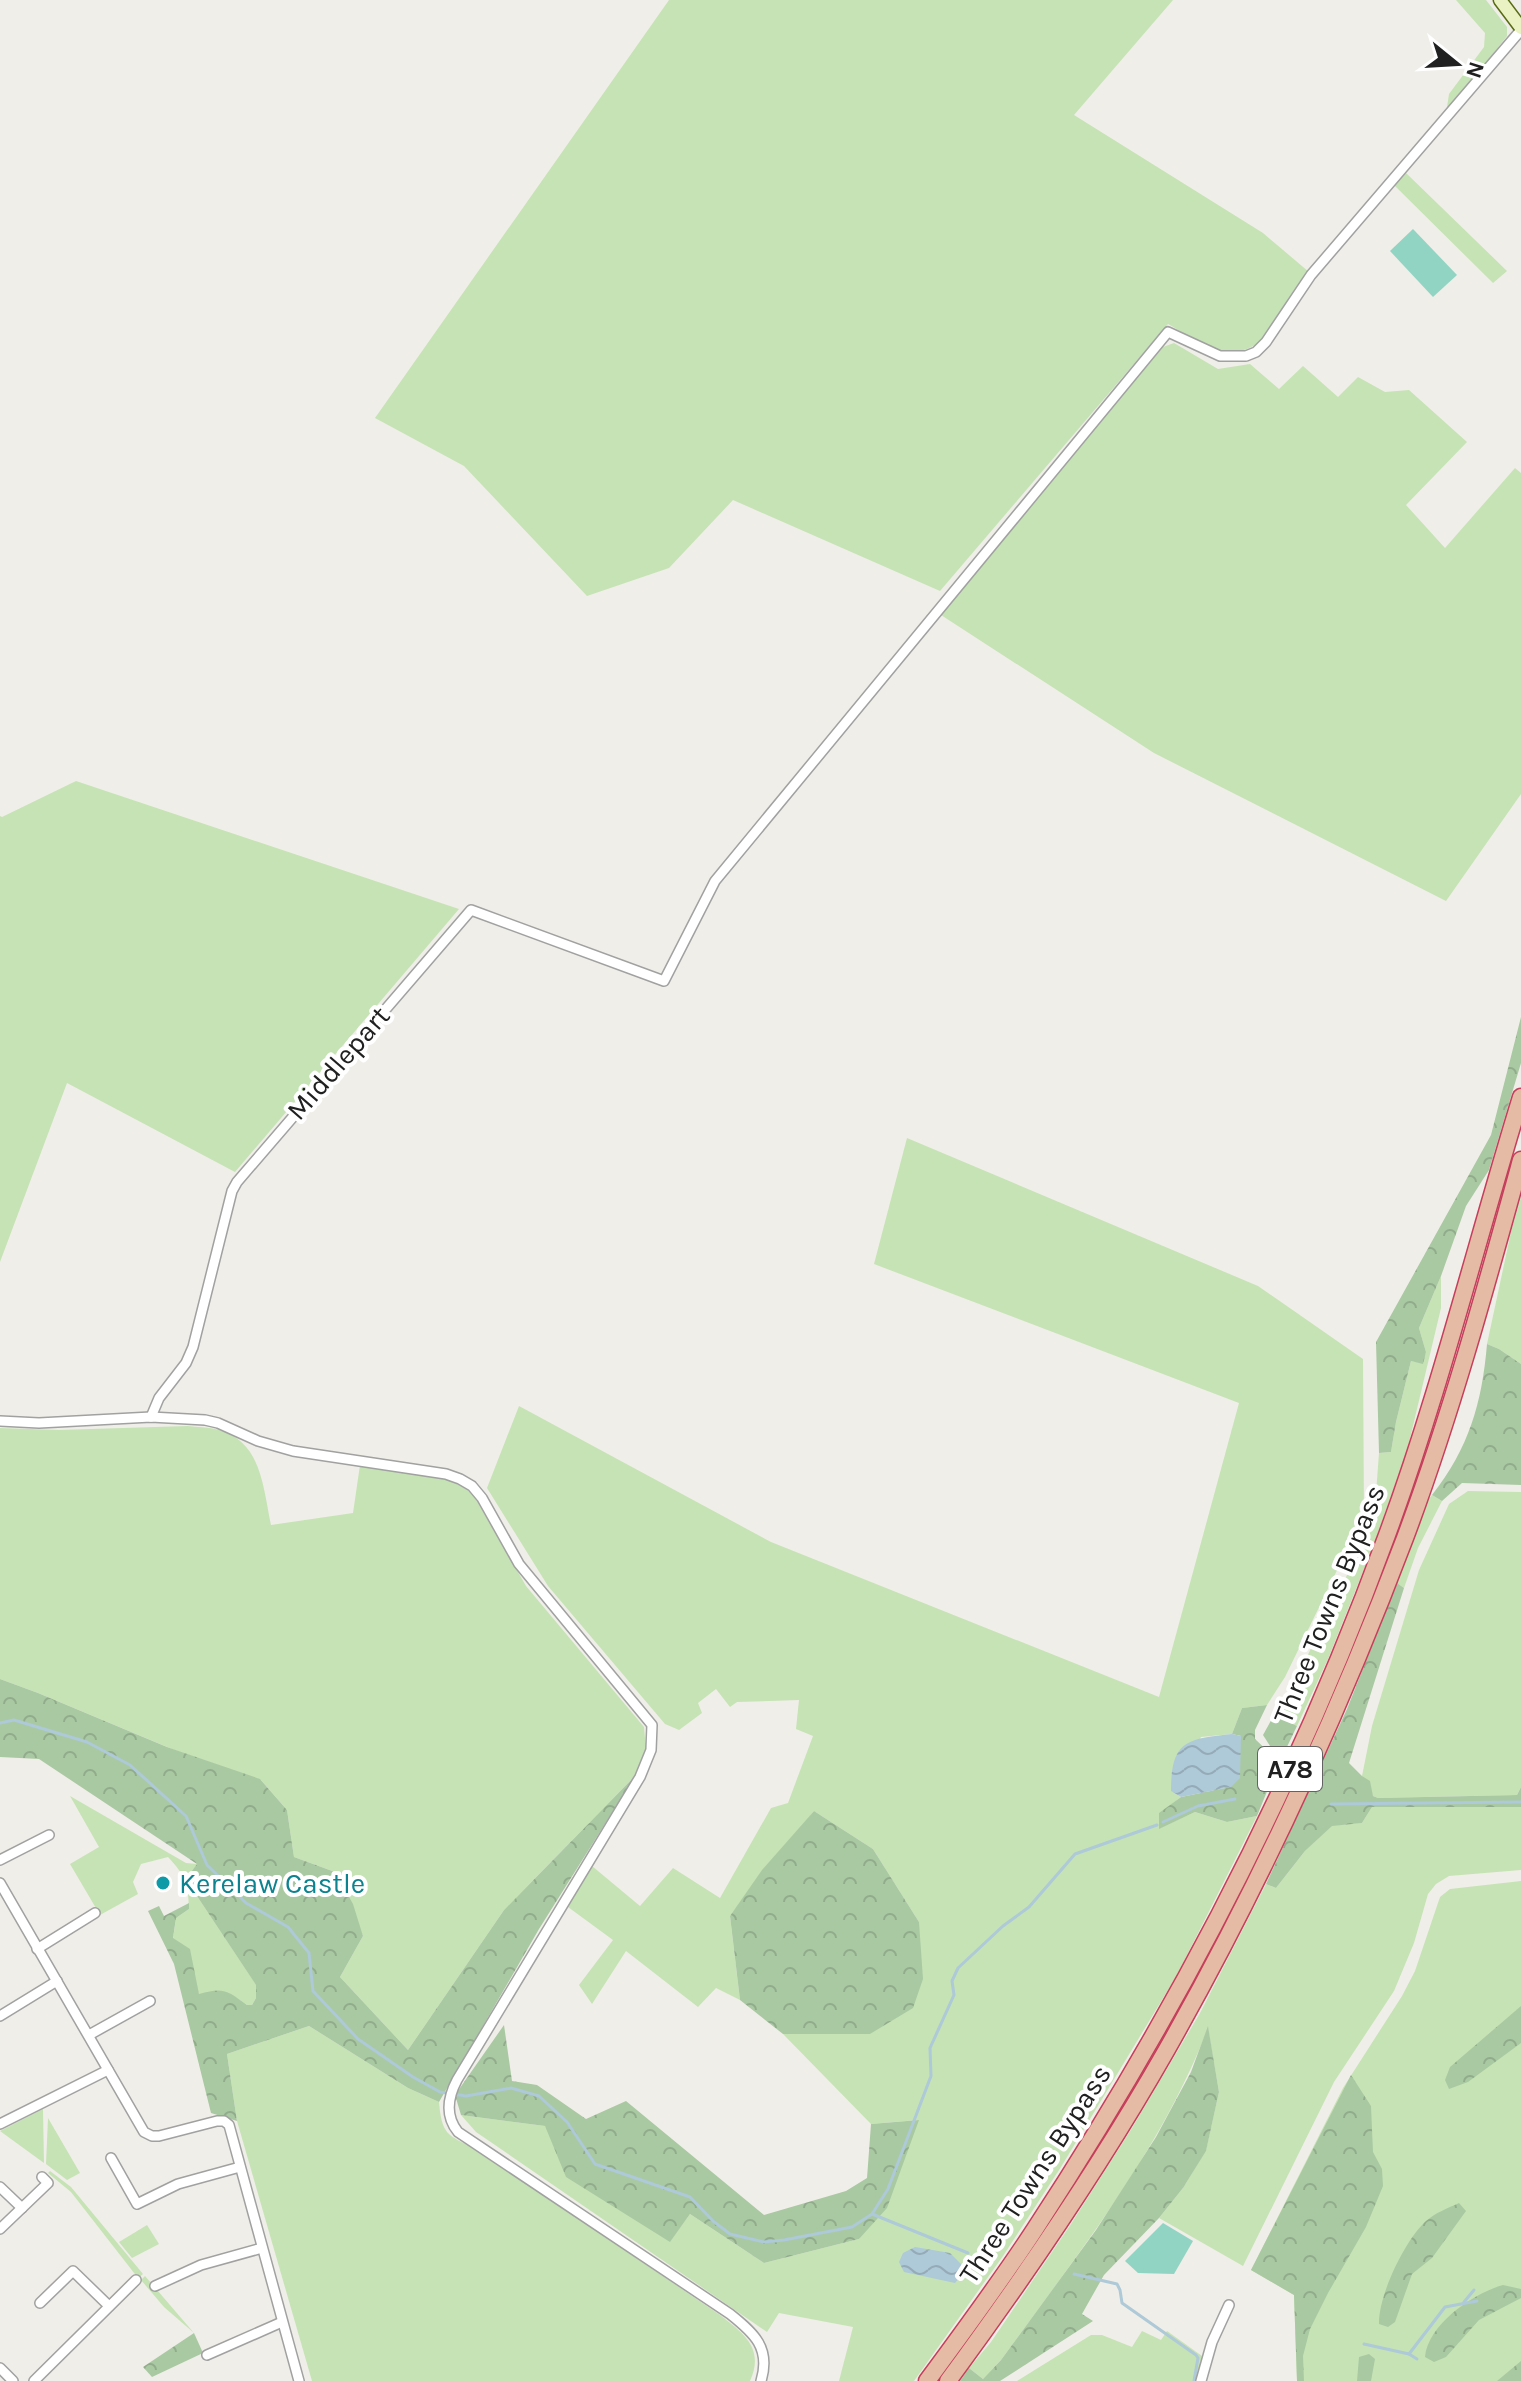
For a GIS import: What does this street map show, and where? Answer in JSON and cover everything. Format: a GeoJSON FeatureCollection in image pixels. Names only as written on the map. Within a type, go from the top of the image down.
{"type":"FeatureCollection","features":[{"type":"Feature","properties":{"kind":"highway","name":"Three Towns Bypass"},"geometry":{"type":"LineString","coordinates":[[927,2381],[1034,2230],[1091,2141],[1151,2040],[1269,1814],[1352,1626],[1392,1520],[1433,1403],[1521,1097]]}},
{"type":"Feature","properties":{"kind":"highway","name":"Three Towns Bypass"},"geometry":{"type":"LineString","coordinates":[[948,2381],[1050,2237],[1129,2112],[1166,2050],[1286,1820],[1340,1699],[1405,1536],[1449,1409],[1521,1160]]}},
{"type":"Feature","properties":{"kind":"main road"},"geometry":{"type":"LineString","coordinates":[[1500,0],[1521,29]]}},
{"type":"Feature","properties":{"kind":"street","name":"Middlepart"},"geometry":{"type":"LineString","coordinates":[[151,1417],[159,1398],[186,1363],[193,1347],[232,1191],[237,1182],[471,910],[664,981],[715,881],[1168,332],[1220,356],[1246,356],[1256,352],[1311,275],[1521,29]]}},
{"type":"Feature","properties":{"kind":"street"},"geometry":{"type":"LineString","coordinates":[[0,1421],[39,1423],[151,1417],[218,1423],[258,1441],[293,1451],[446,1474],[472,1486],[482,1498],[519,1564],[652,1725],[651,1750],[640,1777],[453,2087],[449,2114],[458,2132],[730,2314],[749,2330],[759,2343],[764,2360],[761,2381]]}},
{"type":"Feature","properties":{"kind":"street"},"geometry":{"type":"LineString","coordinates":[[0,1860],[49,1835]]}},
{"type":"Feature","properties":{"kind":"street"},"geometry":{"type":"LineString","coordinates":[[0,1883],[5,1902],[57,1981],[147,2134],[159,2136],[217,2121],[229,2125],[299,2381]]}},
{"type":"Feature","properties":{"kind":"street"},"geometry":{"type":"LineString","coordinates":[[37,1949],[95,1913]]}},
{"type":"Feature","properties":{"kind":"street"},"geometry":{"type":"LineString","coordinates":[[0,2016],[57,1981]]}},
{"type":"Feature","properties":{"kind":"street"},"geometry":{"type":"LineString","coordinates":[[89,2035],[150,2001]]}},
{"type":"Feature","properties":{"kind":"street"},"geometry":{"type":"LineString","coordinates":[[0,2124],[108,2070]]}},
{"type":"Feature","properties":{"kind":"street"},"geometry":{"type":"LineString","coordinates":[[111,2158],[137,2204],[178,2184],[240,2167]]}},
{"type":"Feature","properties":{"kind":"street"},"geometry":{"type":"LineString","coordinates":[[0,2229],[48,2183],[42,2177]]}},
{"type":"Feature","properties":{"kind":"street"},"geometry":{"type":"LineString","coordinates":[[0,2187],[22,2208]]}},
{"type":"Feature","properties":{"kind":"street"},"geometry":{"type":"LineString","coordinates":[[155,2286],[201,2265],[262,2248]]}},
{"type":"Feature","properties":{"kind":"street"},"geometry":{"type":"LineString","coordinates":[[40,2303],[73,2271],[109,2306]]}},
{"type":"Feature","properties":{"kind":"street"},"geometry":{"type":"LineString","coordinates":[[34,2381],[136,2280]]}},
{"type":"Feature","properties":{"kind":"street"},"geometry":{"type":"LineString","coordinates":[[1201,2381],[1209,2348],[1229,2305]]}},
{"type":"Feature","properties":{"kind":"street"},"geometry":{"type":"LineString","coordinates":[[207,2355],[282,2322]]}},
{"type":"Feature","properties":{"kind":"street"},"geometry":{"type":"LineString","coordinates":[[0,2368],[13,2381]]}},
{"type":"Feature","properties":{"kind":"green space"},"geometry":{"type":"Polygon","coordinates":[[[669,0],[1173,0],[1074,115],[1263,233],[1309,272],[1262,340],[1250,348],[1226,352],[1214,349],[1168,324],[940,591],[733,500],[669,568],[587,596],[464,466],[375,418],[669,0]]]}},
{"type":"Feature","properties":{"kind":"green space"},"geometry":{"type":"Polygon","coordinates":[[[1456,0],[1486,0],[1507,27],[1507,36],[1446,114],[1449,94],[1484,47],[1485,33],[1456,0]]]}},
{"type":"Feature","properties":{"kind":"green space"},"geometry":{"type":"Polygon","coordinates":[[[1406,173],[1507,271],[1493,283],[1394,185],[1406,173]]]}},
{"type":"Feature","properties":{"kind":"green space"},"geometry":{"type":"Polygon","coordinates":[[[1413,229],[1457,275],[1433,297],[1390,251],[1413,229]]]}},
{"type":"Feature","properties":{"kind":"green space"},"geometry":{"type":"Polygon","coordinates":[[[1174,343],[1218,369],[1250,364],[1279,389],[1303,366],[1338,397],[1358,377],[1385,392],[1409,390],[1467,442],[1406,505],[1445,548],[1515,468],[1521,473],[1521,794],[1446,901],[1154,753],[941,615],[1163,347],[1174,343]]]}},
{"type":"Feature","properties":{"kind":"green space"},"geometry":{"type":"Polygon","coordinates":[[[76,781],[459,909],[235,1172],[67,1083],[0,1262],[0,816],[76,781]]]}},
{"type":"Feature","properties":{"kind":"green space"},"geometry":{"type":"Polygon","coordinates":[[[1521,1017],[1521,1063],[1489,1170],[1466,1206],[1419,1328],[1426,1352],[1423,1364],[1411,1361],[1391,1452],[1379,1453],[1376,1342],[1491,1135],[1521,1017]]]}},
{"type":"Feature","properties":{"kind":"green space"},"geometry":{"type":"Polygon","coordinates":[[[907,1138],[1258,1286],[1363,1359],[1364,1515],[1285,1677],[1267,1705],[1242,1708],[1232,1734],[1201,1737],[1171,1791],[1181,1797],[1160,1813],[1160,1828],[1195,1812],[1227,1822],[1257,1816],[1177,1975],[1061,2167],[1003,2256],[914,2381],[839,2381],[853,2327],[779,2313],[767,2332],[476,2132],[461,2115],[545,2126],[670,2241],[690,2214],[764,2263],[859,2239],[918,2120],[871,2124],[783,2034],[870,2034],[919,1922],[873,1849],[814,1811],[730,1916],[740,2000],[716,1988],[698,2007],[626,1951],[592,2004],[579,1985],[613,1940],[568,1907],[592,1866],[640,1906],[673,1868],[720,1898],[771,1808],[788,1803],[813,1736],[796,1729],[799,1700],[737,1702],[730,1707],[716,1689],[698,1703],[702,1713],[679,1730],[665,1724],[548,1586],[487,1488],[519,1406],[771,1542],[1159,1697],[1239,1403],[874,1264],[907,1138]]]}},
{"type":"Feature","properties":{"kind":"green space"},"geometry":{"type":"Polygon","coordinates":[[[1521,1197],[1521,1364],[1487,1344],[1521,1197]]]}},
{"type":"Feature","properties":{"kind":"green space"},"geometry":{"type":"Polygon","coordinates":[[[1441,1276],[1441,1308],[1407,1451],[1328,1659],[1297,1726],[1274,1715],[1297,1677],[1374,1520],[1379,1453],[1391,1452],[1411,1361],[1422,1363],[1426,1352],[1419,1328],[1441,1276]]]}},
{"type":"Feature","properties":{"kind":"green space"},"geometry":{"type":"Polygon","coordinates":[[[1487,1344],[1521,1364],[1521,1485],[1462,1483],[1442,1501],[1432,1495],[1456,1460],[1472,1424],[1482,1386],[1487,1344]]]}},
{"type":"Feature","properties":{"kind":"green space"},"geometry":{"type":"Polygon","coordinates":[[[187,1426],[219,1430],[244,1445],[258,1468],[271,1525],[353,1513],[360,1465],[434,1476],[461,1486],[473,1494],[526,1586],[644,1727],[646,1749],[635,1776],[504,1910],[408,2050],[340,1977],[363,1936],[335,1872],[294,1857],[287,1810],[261,1780],[172,1749],[0,1679],[0,1428],[59,1430],[187,1426]]]}},
{"type":"Feature","properties":{"kind":"green space"},"geometry":{"type":"Polygon","coordinates":[[[1468,1491],[1521,1492],[1521,1787],[1517,1795],[1378,1798],[1373,1796],[1362,1776],[1372,1726],[1419,1570],[1449,1504],[1468,1491]]]}},
{"type":"Feature","properties":{"kind":"green space"},"geometry":{"type":"Polygon","coordinates":[[[1432,1495],[1442,1501],[1418,1548],[1404,1588],[1397,1583],[1426,1502],[1432,1495]]]}},
{"type":"Feature","properties":{"kind":"green space"},"geometry":{"type":"Polygon","coordinates":[[[1397,1583],[1404,1588],[1349,1763],[1370,1781],[1373,1796],[1378,1798],[1517,1795],[1521,1787],[1521,1807],[1372,1807],[1362,1823],[1332,1826],[1305,1851],[1276,1888],[1266,1884],[1347,1709],[1397,1583]]]}},
{"type":"Feature","properties":{"kind":"green space"},"geometry":{"type":"Polygon","coordinates":[[[0,1679],[167,1747],[260,1779],[287,1810],[294,1857],[335,1872],[353,1904],[363,1936],[340,1977],[408,2050],[504,1910],[635,1776],[539,1929],[439,2102],[408,2088],[309,2026],[227,2054],[237,2121],[211,2113],[174,1964],[148,1911],[159,1906],[164,1916],[189,1903],[189,1909],[176,1918],[173,1938],[190,1949],[199,1994],[224,1991],[252,2005],[256,1998],[256,1985],[189,1884],[197,1864],[39,1759],[0,1757],[0,1679]]]}},
{"type":"Feature","properties":{"kind":"green space"},"geometry":{"type":"Polygon","coordinates":[[[1267,1705],[1255,1730],[1255,1739],[1279,1762],[1257,1816],[1227,1822],[1195,1812],[1159,1829],[1159,1813],[1181,1797],[1230,1787],[1241,1736],[1232,1734],[1242,1708],[1267,1705]]]}},
{"type":"Feature","properties":{"kind":"green space"},"geometry":{"type":"Polygon","coordinates":[[[1274,1715],[1297,1726],[1284,1753],[1270,1746],[1263,1735],[1274,1715]]]}},
{"type":"Feature","properties":{"kind":"green space"},"geometry":{"type":"Polygon","coordinates":[[[70,1796],[186,1863],[197,1864],[189,1884],[257,1986],[252,2005],[240,2000],[199,1994],[173,1939],[176,1918],[189,1909],[189,1900],[185,1880],[168,1857],[141,1864],[133,1882],[138,1894],[100,1915],[70,1864],[99,1847],[70,1796]]]}},
{"type":"Feature","properties":{"kind":"green space"},"geometry":{"type":"Polygon","coordinates":[[[1372,1807],[1521,1807],[1521,1870],[1449,1876],[1428,1894],[1414,1943],[1394,1991],[1334,2082],[1243,2266],[1159,2218],[1183,2188],[1206,2150],[1219,2092],[1208,2028],[1167,2116],[1116,2200],[1001,2360],[983,2379],[969,2368],[991,2342],[1132,2128],[1200,2013],[1266,1884],[1276,1888],[1305,1851],[1332,1825],[1362,1823],[1372,1807]]]}},
{"type":"Feature","properties":{"kind":"green space"},"geometry":{"type":"Polygon","coordinates":[[[814,1811],[873,1849],[919,1922],[923,1979],[913,2008],[870,2034],[783,2034],[740,2000],[730,1916],[762,1870],[814,1811]]]}},
{"type":"Feature","properties":{"kind":"green space"},"geometry":{"type":"Polygon","coordinates":[[[1521,1881],[1521,2381],[1297,2381],[1294,2295],[1251,2270],[1343,2088],[1415,1971],[1440,1897],[1450,1889],[1521,1881]]]}},
{"type":"Feature","properties":{"kind":"green space"},"geometry":{"type":"Polygon","coordinates":[[[1521,2006],[1521,2043],[1468,2082],[1449,2089],[1445,2080],[1450,2067],[1521,2006]]]}},
{"type":"Feature","properties":{"kind":"green space"},"geometry":{"type":"Polygon","coordinates":[[[504,2025],[512,2081],[537,2085],[586,2119],[626,2101],[764,2215],[846,2191],[867,2178],[871,2124],[919,2120],[887,2208],[859,2239],[764,2263],[690,2214],[670,2242],[566,2177],[545,2126],[461,2115],[455,2095],[504,2025]]]}},
{"type":"Feature","properties":{"kind":"green space"},"geometry":{"type":"Polygon","coordinates":[[[309,2026],[408,2088],[439,2102],[444,2128],[452,2137],[476,2149],[729,2322],[744,2335],[753,2350],[755,2359],[750,2381],[312,2381],[237,2121],[227,2054],[309,2026]]]}},
{"type":"Feature","properties":{"kind":"green space"},"geometry":{"type":"Polygon","coordinates":[[[1208,2026],[1219,2092],[1206,2151],[1183,2188],[1159,2218],[1104,2275],[1082,2314],[1093,2321],[1000,2381],[960,2381],[969,2368],[983,2379],[1001,2360],[1096,2230],[1156,2137],[1191,2072],[1208,2026]]]}},
{"type":"Feature","properties":{"kind":"green space"},"geometry":{"type":"Polygon","coordinates":[[[1351,2075],[1371,2106],[1373,2152],[1382,2169],[1383,2186],[1366,2227],[1310,2329],[1303,2356],[1304,2381],[1297,2381],[1294,2295],[1251,2270],[1351,2075]]]}},
{"type":"Feature","properties":{"kind":"green space"},"geometry":{"type":"Polygon","coordinates":[[[43,2111],[44,2163],[0,2131],[43,2111]]]}},
{"type":"Feature","properties":{"kind":"green space"},"geometry":{"type":"Polygon","coordinates":[[[48,2118],[80,2173],[67,2180],[46,2164],[48,2118]]]}},
{"type":"Feature","properties":{"kind":"green space"},"geometry":{"type":"Polygon","coordinates":[[[50,2171],[71,2187],[143,2274],[138,2278],[71,2192],[48,2173],[50,2171]]]}},
{"type":"Feature","properties":{"kind":"green space"},"geometry":{"type":"Polygon","coordinates":[[[1459,2203],[1466,2211],[1432,2258],[1412,2274],[1395,2322],[1388,2327],[1379,2324],[1388,2284],[1410,2241],[1430,2218],[1459,2203]]]}},
{"type":"Feature","properties":{"kind":"green space"},"geometry":{"type":"Polygon","coordinates":[[[1163,2223],[1193,2241],[1174,2274],[1138,2273],[1125,2261],[1163,2223]]]}},
{"type":"Feature","properties":{"kind":"green space"},"geometry":{"type":"Polygon","coordinates":[[[147,2225],[159,2244],[132,2258],[119,2242],[147,2225]]]}},
{"type":"Feature","properties":{"kind":"green space"},"geometry":{"type":"Polygon","coordinates":[[[145,2276],[194,2333],[164,2307],[141,2280],[145,2276]]]}},
{"type":"Feature","properties":{"kind":"green space"},"geometry":{"type":"Polygon","coordinates":[[[1503,2285],[1521,2289],[1521,2298],[1479,2320],[1446,2357],[1434,2362],[1425,2357],[1434,2333],[1443,2322],[1466,2303],[1503,2285]]]}},
{"type":"Feature","properties":{"kind":"green space"},"geometry":{"type":"Polygon","coordinates":[[[1142,2331],[1161,2340],[1167,2331],[1202,2356],[1196,2381],[1017,2381],[1091,2335],[1102,2335],[1132,2347],[1142,2331]]]}},
{"type":"Feature","properties":{"kind":"green space"},"geometry":{"type":"Polygon","coordinates":[[[194,2333],[203,2353],[152,2377],[143,2367],[194,2333]]]}},
{"type":"Feature","properties":{"kind":"green space"},"geometry":{"type":"Polygon","coordinates":[[[1369,2354],[1375,2359],[1371,2381],[1357,2381],[1359,2357],[1369,2354]]]}},
{"type":"Feature","properties":{"kind":"green space"},"geometry":{"type":"Polygon","coordinates":[[[1521,2361],[1521,2381],[1497,2381],[1521,2361]]]}},
{"type":"Feature","properties":{"kind":"water"},"geometry":{"type":"Polygon","coordinates":[[[1232,1734],[1241,1736],[1240,1778],[1231,1787],[1181,1797],[1171,1791],[1174,1761],[1185,1745],[1203,1738],[1232,1734]]]}},
{"type":"Feature","properties":{"kind":"water"},"geometry":{"type":"Polygon","coordinates":[[[915,2247],[950,2253],[961,2264],[961,2276],[955,2283],[904,2272],[899,2262],[903,2253],[915,2247]]]}},
{"type":"Feature","properties":{"kind":"waterway"},"geometry":{"type":"LineString","coordinates":[[0,1723],[14,1720],[87,1742],[130,1765],[186,1816],[207,1865],[246,1903],[288,1927],[309,1953],[313,1991],[358,2039],[413,2077],[440,2092],[466,2096],[511,2088],[539,2096],[567,2122],[595,2164],[690,2197],[730,2234],[764,2242],[852,2227],[872,2214],[888,2189],[931,2076],[930,2048],[954,1995],[952,1981],[958,1968],[1003,1926],[1029,1907],[1075,1854],[1157,1825]]}},
{"type":"Feature","properties":{"kind":"waterway"},"geometry":{"type":"LineString","coordinates":[[1163,1822],[1198,1806],[1235,1799]]}},
{"type":"Feature","properties":{"kind":"waterway"},"geometry":{"type":"LineString","coordinates":[[1331,1804],[1521,1802]]}},
{"type":"Feature","properties":{"kind":"waterway"},"geometry":{"type":"LineString","coordinates":[[872,2214],[968,2253]]}},
{"type":"Feature","properties":{"kind":"waterway"},"geometry":{"type":"LineString","coordinates":[[1074,2274],[1117,2284],[1122,2303],[1196,2355],[1194,2381]]}},
{"type":"Feature","properties":{"kind":"waterway"},"geometry":{"type":"LineString","coordinates":[[1464,2302],[1474,2290]]}},
{"type":"Feature","properties":{"kind":"waterway"},"geometry":{"type":"LineString","coordinates":[[1409,2354],[1445,2307],[1477,2301]]}},
{"type":"Feature","properties":{"kind":"waterway"},"geometry":{"type":"LineString","coordinates":[[1364,2344],[1409,2354],[1417,2359]]}},
{"type":"Feature","properties":{"kind":"place","name":"Kerelaw Castle"},"geometry":{"type":"Point","coordinates":[163,1883]}}]}
